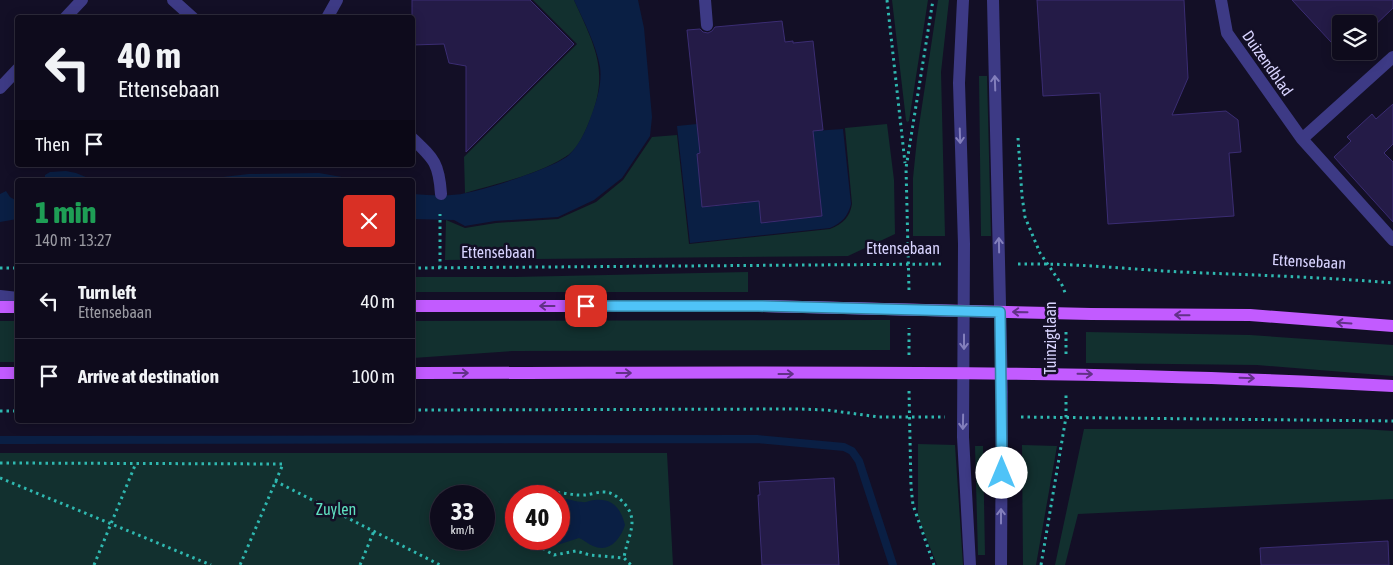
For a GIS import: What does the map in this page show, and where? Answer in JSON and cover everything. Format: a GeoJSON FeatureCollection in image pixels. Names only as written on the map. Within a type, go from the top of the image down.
{"type":"FeatureCollection","features":[{"type":"Feature","properties":{"kind":"main road"},"geometry":{"type":"LineString","coordinates":[[415,306],[759,306],[1000,312],[1250,315],[1393,326]]}},
{"type":"Feature","properties":{"kind":"main road"},"geometry":{"type":"LineString","coordinates":[[0,307],[15,307]]}},
{"type":"Feature","properties":{"kind":"main road"},"geometry":{"type":"LineString","coordinates":[[0,372],[15,372]]}},
{"type":"Feature","properties":{"kind":"main road"},"geometry":{"type":"LineString","coordinates":[[415,373],[1066,374],[1257,378],[1393,386]]}},
{"type":"Feature","properties":{"kind":"street"},"geometry":{"type":"LineString","coordinates":[[68,15],[82,0]]}},
{"type":"Feature","properties":{"kind":"street"},"geometry":{"type":"LineString","coordinates":[[173,0],[190,15]]}},
{"type":"Feature","properties":{"kind":"street"},"geometry":{"type":"LineString","coordinates":[[329,15],[337,0]]}},
{"type":"Feature","properties":{"kind":"street"},"geometry":{"type":"LineString","coordinates":[[705,0],[707,25]]}},
{"type":"Feature","properties":{"kind":"street"},"geometry":{"type":"LineString","coordinates":[[962,0],[959,83],[964,264],[963,437],[970,565]]}},
{"type":"Feature","properties":{"kind":"street"},"geometry":{"type":"LineString","coordinates":[[993,0],[1001,374],[1001,565]]}},
{"type":"Feature","properties":{"kind":"street","name":"Duizendblad"},"geometry":{"type":"LineString","coordinates":[[1220,0],[1227,33],[1302,139],[1393,240]]}},
{"type":"Feature","properties":{"kind":"street"},"geometry":{"type":"LineString","coordinates":[[1302,139],[1393,57]]}},
{"type":"Feature","properties":{"kind":"street"},"geometry":{"type":"LineString","coordinates":[[0,88],[15,72]]}},
{"type":"Feature","properties":{"kind":"street"},"geometry":{"type":"LineString","coordinates":[[415,141],[432,157],[440,176],[441,194]]}},
{"type":"Feature","properties":{"kind":"street"},"geometry":{"type":"LineString","coordinates":[[0,296],[15,298]]}},
{"type":"Feature","properties":{"kind":"path"},"geometry":{"type":"LineString","coordinates":[[888,0],[906,168],[909,264],[908,417],[913,505],[934,565]]}},
{"type":"Feature","properties":{"kind":"path"},"geometry":{"type":"LineString","coordinates":[[906,168],[933,0]]}},
{"type":"Feature","properties":{"kind":"path","name":"Tuinzigtlaan"},"geometry":{"type":"LineString","coordinates":[[1018,138],[1025,217],[1040,253],[1065,289],[1066,417],[1041,565]]}},
{"type":"Feature","properties":{"kind":"path"},"geometry":{"type":"LineString","coordinates":[[440,229],[440,268]]}},
{"type":"Feature","properties":{"kind":"path","name":"Ettensebaan"},"geometry":{"type":"LineString","coordinates":[[999,264],[1048,263],[1393,283]]}},
{"type":"Feature","properties":{"kind":"path","name":"Ettensebaan"},"geometry":{"type":"LineString","coordinates":[[415,268],[964,264]]}},
{"type":"Feature","properties":{"kind":"path"},"geometry":{"type":"LineString","coordinates":[[0,268],[15,268]]}},
{"type":"Feature","properties":{"kind":"path"},"geometry":{"type":"LineString","coordinates":[[415,410],[827,410],[879,417],[908,417]]}},
{"type":"Feature","properties":{"kind":"path"},"geometry":{"type":"LineString","coordinates":[[0,411],[15,411]]}},
{"type":"Feature","properties":{"kind":"path"},"geometry":{"type":"LineString","coordinates":[[1066,417],[1393,421]]}},
{"type":"Feature","properties":{"kind":"path"},"geometry":{"type":"LineString","coordinates":[[0,463],[283,464],[240,565]]}},
{"type":"Feature","properties":{"kind":"path"},"geometry":{"type":"LineString","coordinates":[[94,565],[136,463]]}},
{"type":"Feature","properties":{"kind":"path"},"geometry":{"type":"LineString","coordinates":[[0,478],[211,565]]}},
{"type":"Feature","properties":{"kind":"path"},"geometry":{"type":"LineString","coordinates":[[275,481],[440,565]]}},
{"type":"Feature","properties":{"kind":"path"},"geometry":{"type":"LineString","coordinates":[[570,493],[584,495],[602,492],[611,493],[627,506],[633,528],[624,558]]}},
{"type":"Feature","properties":{"kind":"path"},"geometry":{"type":"LineString","coordinates":[[360,565],[374,531]]}},
{"type":"Feature","properties":{"kind":"path"},"geometry":{"type":"LineString","coordinates":[[545,550],[554,555],[576,551],[590,555],[624,558],[632,565]]}},
{"type":"Feature","properties":{"kind":"green space"},"geometry":{"type":"Polygon","coordinates":[[[533,0],[574,0],[589,33],[598,62],[598,91],[594,108],[581,140],[569,154],[553,164],[529,174],[465,193],[464,157],[577,44],[533,0]]]}},
{"type":"Feature","properties":{"kind":"green space"},"geometry":{"type":"Polygon","coordinates":[[[892,0],[928,0],[909,121],[907,122],[906,120],[892,0]]]}},
{"type":"Feature","properties":{"kind":"green space"},"geometry":{"type":"Polygon","coordinates":[[[938,0],[949,0],[941,72],[945,236],[913,236],[913,178],[917,139],[938,0]]]}},
{"type":"Feature","properties":{"kind":"green space"},"geometry":{"type":"Polygon","coordinates":[[[979,76],[987,76],[991,236],[981,236],[979,76]]]}},
{"type":"Feature","properties":{"kind":"green space"},"geometry":{"type":"Polygon","coordinates":[[[887,124],[894,180],[895,234],[848,256],[445,260],[446,220],[465,228],[496,223],[558,219],[596,202],[623,180],[652,137],[677,135],[689,244],[830,229],[845,220],[850,213],[852,204],[845,128],[887,124]]]}},
{"type":"Feature","properties":{"kind":"green space"},"geometry":{"type":"Polygon","coordinates":[[[748,272],[748,292],[415,292],[415,277],[748,272]]]}},
{"type":"Feature","properties":{"kind":"green space"},"geometry":{"type":"Polygon","coordinates":[[[890,320],[890,350],[513,351],[415,358],[415,321],[890,320]]]}},
{"type":"Feature","properties":{"kind":"green space"},"geometry":{"type":"Polygon","coordinates":[[[0,321],[15,321],[15,362],[0,362],[0,321]]]}},
{"type":"Feature","properties":{"kind":"green space"},"geometry":{"type":"Polygon","coordinates":[[[1086,332],[1250,335],[1393,345],[1393,376],[1257,365],[1086,363],[1086,332]]]}},
{"type":"Feature","properties":{"kind":"green space"},"geometry":{"type":"Polygon","coordinates":[[[1084,429],[1362,429],[1393,431],[1393,499],[1078,514],[1065,565],[1055,565],[1084,429]]]}},
{"type":"Feature","properties":{"kind":"green space"},"geometry":{"type":"Polygon","coordinates":[[[918,444],[955,445],[963,565],[937,565],[918,517],[918,444]]]}},
{"type":"Feature","properties":{"kind":"green space"},"geometry":{"type":"Polygon","coordinates":[[[1022,445],[1057,446],[1036,565],[1023,565],[1022,445]]]}},
{"type":"Feature","properties":{"kind":"green space"},"geometry":{"type":"Polygon","coordinates":[[[975,446],[983,446],[985,555],[978,555],[975,446]]]}},
{"type":"Feature","properties":{"kind":"green space","name":"Zuylen"},"geometry":{"type":"Polygon","coordinates":[[[0,453],[667,453],[673,565],[0,565],[0,453]]]}},
{"type":"Feature","properties":{"kind":"water"},"geometry":{"type":"Polygon","coordinates":[[[574,0],[638,0],[644,28],[652,117],[650,136],[622,178],[594,200],[558,217],[495,221],[465,226],[454,220],[415,219],[415,194],[453,195],[489,187],[550,166],[569,155],[578,145],[587,127],[595,103],[600,78],[598,58],[586,25],[574,0]]]}},
{"type":"Feature","properties":{"kind":"water"},"geometry":{"type":"Polygon","coordinates":[[[697,124],[706,207],[746,203],[761,194],[765,223],[822,216],[813,131],[843,129],[851,204],[846,216],[838,224],[830,228],[690,243],[677,126],[697,124]]]}},
{"type":"Feature","properties":{"kind":"water"},"geometry":{"type":"Polygon","coordinates":[[[66,171],[88,178],[45,178],[45,175],[50,172],[66,171]]]}},
{"type":"Feature","properties":{"kind":"water"},"geometry":{"type":"Polygon","coordinates":[[[319,173],[348,178],[214,178],[249,174],[319,173]]]}},
{"type":"Feature","properties":{"kind":"water"},"geometry":{"type":"Polygon","coordinates":[[[6,191],[15,200],[15,219],[0,222],[0,194],[6,191]]]}},
{"type":"Feature","properties":{"kind":"water"},"geometry":{"type":"Polygon","coordinates":[[[570,500],[584,502],[593,500],[607,501],[615,506],[621,514],[625,525],[620,536],[613,544],[599,548],[579,538],[570,541],[570,500]]]}},
{"type":"Feature","properties":{"kind":"building"},"geometry":{"type":"Polygon","coordinates":[[[412,0],[530,0],[574,44],[466,152],[466,66],[449,63],[444,44],[415,45],[415,15],[412,15],[412,0]]]}},
{"type":"Feature","properties":{"kind":"building"},"geometry":{"type":"Polygon","coordinates":[[[1037,0],[1184,0],[1188,78],[1172,115],[1226,111],[1238,120],[1241,152],[1229,153],[1234,216],[1108,224],[1100,93],[1043,96],[1037,0]]]}},
{"type":"Feature","properties":{"kind":"building"},"geometry":{"type":"Polygon","coordinates":[[[1292,0],[1393,0],[1393,8],[1377,23],[1377,15],[1332,15],[1332,43],[1292,0]]]}},
{"type":"Feature","properties":{"kind":"building"},"geometry":{"type":"Polygon","coordinates":[[[782,21],[785,42],[813,41],[823,130],[813,131],[822,216],[761,223],[759,201],[702,207],[697,154],[700,153],[687,30],[700,29],[708,33],[715,27],[782,21]]]}},
{"type":"Feature","properties":{"kind":"building"},"geometry":{"type":"Polygon","coordinates":[[[1393,104],[1393,144],[1384,153],[1393,162],[1393,222],[1334,157],[1351,141],[1347,137],[1372,114],[1376,119],[1393,104]]]}},
{"type":"Feature","properties":{"kind":"building"},"geometry":{"type":"Polygon","coordinates":[[[834,478],[839,565],[762,565],[759,482],[834,478]]]}},
{"type":"Feature","properties":{"kind":"building"},"geometry":{"type":"Polygon","coordinates":[[[1388,541],[1389,565],[1261,565],[1260,548],[1388,541]]]}},
{"type":"Feature","properties":{"kind":"waterway"},"geometry":{"type":"LineString","coordinates":[[0,440],[757,439],[844,447],[852,451],[859,461],[893,565]]}},
{"type":"Feature","properties":{"kind":"route"},"geometry":{"type":"LineString","coordinates":[[586,306],[759,306],[1000,312],[1002,473]]}}]}
